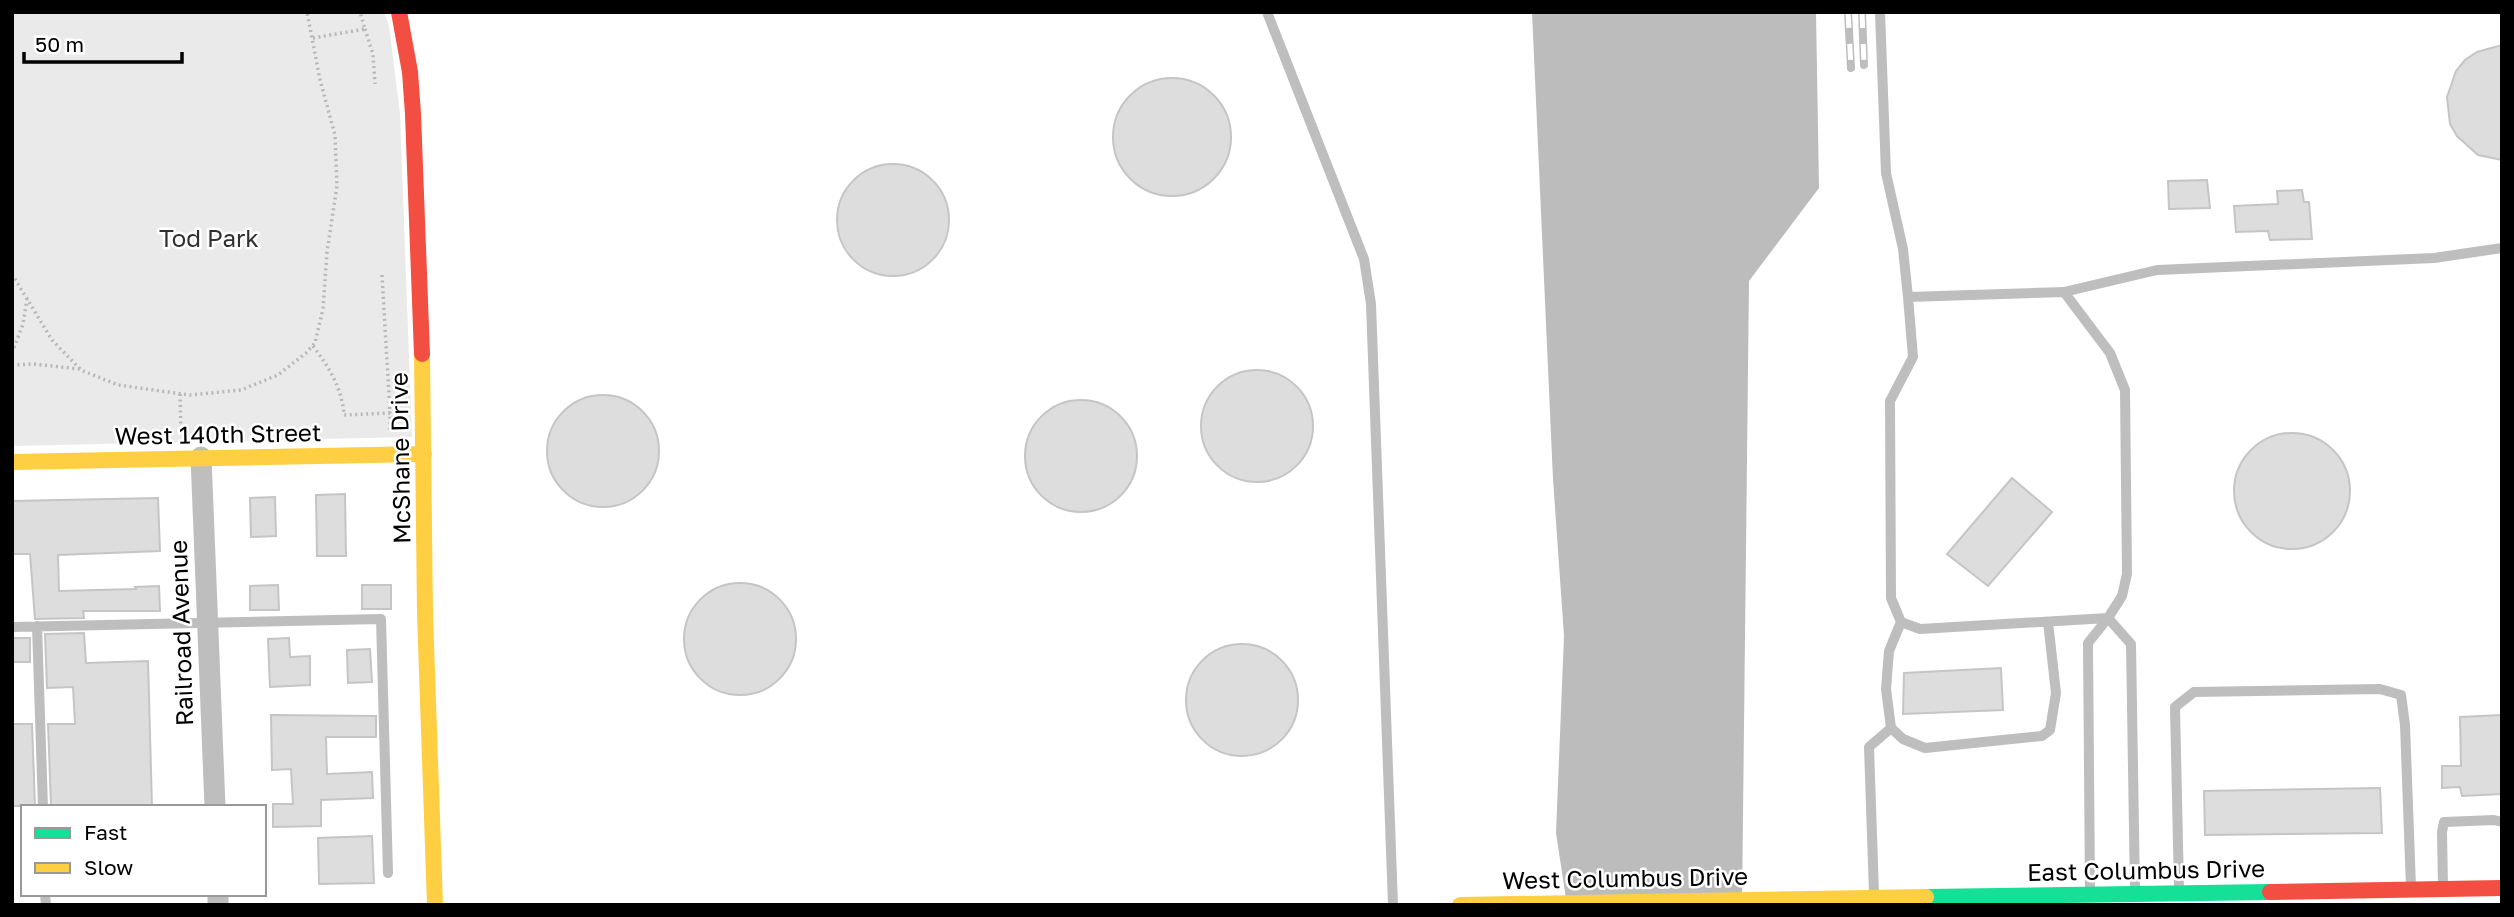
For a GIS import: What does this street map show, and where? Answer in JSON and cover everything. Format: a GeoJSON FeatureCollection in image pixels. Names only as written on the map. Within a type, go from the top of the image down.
{"type":"FeatureCollection","features":[{"type":"Feature","properties":{"kind":"street","name":"McShane Drive"},"geometry":{"type":"LineString","coordinates":[[398,12],[410,72],[413,114],[422,340],[425,614],[435,905]]}},
{"type":"Feature","properties":{"kind":"street","name":"West 140th Street"},"geometry":{"type":"LineString","coordinates":[[12,461],[424,454]]}},
{"type":"Feature","properties":{"kind":"street","name":"Railroad Avenue"},"geometry":{"type":"LineString","coordinates":[[192,458],[208,622],[215,805]]}},
{"type":"Feature","properties":{"kind":"street","name":"East Columbus Drive"},"geometry":{"type":"LineString","coordinates":[[1791,899],[1959,902],[2090,894],[2179,893],[2243,898],[2411,890],[2466,893],[2502,888]]}},
{"type":"Feature","properties":{"kind":"street","name":"West Columbus Drive"},"geometry":{"type":"LineString","coordinates":[[1460,905],[1791,899]]}},
{"type":"Feature","properties":{"kind":"lane"},"geometry":{"type":"LineString","coordinates":[[1266,12],[1364,259],[1371,304],[1393,905]]}},
{"type":"Feature","properties":{"kind":"lane"},"geometry":{"type":"LineString","coordinates":[[1880,12],[1886,173],[1903,249],[1913,356],[1890,401],[1891,598],[1901,622],[1889,651],[1886,689],[1891,728],[1903,739],[1925,748],[2042,736],[2050,730],[2056,693],[2048,622]]}},
{"type":"Feature","properties":{"kind":"lane"},"geometry":{"type":"LineString","coordinates":[[1908,297],[2064,292],[2157,270],[2434,258],[2502,248]]}},
{"type":"Feature","properties":{"kind":"lane"},"geometry":{"type":"LineString","coordinates":[[2064,292],[2110,353],[2125,390],[2127,574],[2122,596],[2088,643],[2090,894]]}},
{"type":"Feature","properties":{"kind":"lane"},"geometry":{"type":"LineString","coordinates":[[1901,622],[1920,629],[2108,618]]}},
{"type":"Feature","properties":{"kind":"lane"},"geometry":{"type":"LineString","coordinates":[[2108,618],[2131,644],[2135,894]]}},
{"type":"Feature","properties":{"kind":"lane"},"geometry":{"type":"LineString","coordinates":[[12,626],[381,619],[388,873]]}},
{"type":"Feature","properties":{"kind":"lane"},"geometry":{"type":"LineString","coordinates":[[37,626],[43,805]]}},
{"type":"Feature","properties":{"kind":"lane"},"geometry":{"type":"LineString","coordinates":[[2179,893],[2175,707],[2194,692],[2381,689],[2401,695],[2411,890]]}},
{"type":"Feature","properties":{"kind":"lane"},"geometry":{"type":"LineString","coordinates":[[1874,899],[1869,747],[1891,728]]}},
{"type":"Feature","properties":{"kind":"lane"},"geometry":{"type":"LineString","coordinates":[[2443,890],[2444,822],[2502,822]]}},
{"type":"Feature","properties":{"kind":"path"},"geometry":{"type":"LineString","coordinates":[[12,365],[33,364],[81,370],[118,386],[190,395],[241,390],[278,375],[313,346],[323,309],[327,252],[338,186],[335,135],[320,79],[307,12]]}},
{"type":"Feature","properties":{"kind":"path"},"geometry":{"type":"LineString","coordinates":[[360,12],[373,54],[374,84]]}},
{"type":"Feature","properties":{"kind":"path"},"geometry":{"type":"LineString","coordinates":[[313,38],[365,29]]}},
{"type":"Feature","properties":{"kind":"path"},"geometry":{"type":"LineString","coordinates":[[12,274],[52,340],[81,370]]}},
{"type":"Feature","properties":{"kind":"path"},"geometry":{"type":"LineString","coordinates":[[382,275],[391,454]]}},
{"type":"Feature","properties":{"kind":"path"},"geometry":{"type":"LineString","coordinates":[[12,353],[23,324],[27,299]]}},
{"type":"Feature","properties":{"kind":"path"},"geometry":{"type":"LineString","coordinates":[[313,346],[328,365],[342,397],[344,415],[390,413]]}},
{"type":"Feature","properties":{"kind":"path"},"geometry":{"type":"LineString","coordinates":[[180,393],[192,458]]}},
{"type":"Feature","properties":{"kind":"green space","name":"Tod Park"},"geometry":{"type":"Polygon","coordinates":[[[12,12],[384,12],[389,26],[400,114],[412,437],[12,446],[12,12]]]}},
{"type":"Feature","properties":{"kind":"shaded area"},"geometry":{"type":"Polygon","coordinates":[[[1532,12],[1816,12],[1819,188],[1749,281],[1742,905],[1567,905],[1556,833],[1564,636],[1553,479],[1532,12]]]}},
{"type":"Feature","properties":{"kind":"building"},"geometry":{"type":"Polygon","coordinates":[[[2502,45],[2502,160],[2478,155],[2457,136],[2450,124],[2447,97],[2456,71],[2465,60],[2477,52],[2502,45]]]}},
{"type":"Feature","properties":{"kind":"building"},"geometry":{"type":"Polygon","coordinates":[[[1172,78],[1195,82],[1214,95],[1227,114],[1231,137],[1227,160],[1214,179],[1195,192],[1172,196],[1149,192],[1130,179],[1117,160],[1113,137],[1117,114],[1130,95],[1149,82],[1172,78]]]}},
{"type":"Feature","properties":{"kind":"building"},"geometry":{"type":"Polygon","coordinates":[[[893,164],[914,168],[933,180],[945,199],[949,220],[945,241],[933,260],[914,272],[893,276],[872,272],[853,260],[841,241],[837,220],[841,199],[853,180],[872,168],[893,164]]]}},
{"type":"Feature","properties":{"kind":"building"},"geometry":{"type":"Polygon","coordinates":[[[2207,180],[2210,208],[2169,209],[2168,181],[2207,180]]]}},
{"type":"Feature","properties":{"kind":"building"},"geometry":{"type":"Polygon","coordinates":[[[2302,190],[2304,202],[2309,202],[2312,239],[2270,240],[2268,231],[2236,232],[2234,206],[2278,204],[2277,191],[2302,190]]]}},
{"type":"Feature","properties":{"kind":"building"},"geometry":{"type":"Polygon","coordinates":[[[1257,370],[1278,374],[1297,386],[1309,405],[1313,426],[1309,447],[1297,466],[1278,478],[1257,482],[1236,478],[1217,466],[1205,447],[1201,426],[1205,405],[1217,386],[1236,374],[1257,370]]]}},
{"type":"Feature","properties":{"kind":"building"},"geometry":{"type":"Polygon","coordinates":[[[603,395],[624,399],[643,411],[655,430],[659,451],[655,472],[643,491],[624,503],[603,507],[582,503],[563,491],[551,472],[547,451],[551,430],[563,411],[582,399],[603,395]]]}},
{"type":"Feature","properties":{"kind":"building"},"geometry":{"type":"Polygon","coordinates":[[[1081,400],[1102,404],[1121,416],[1133,435],[1137,456],[1133,477],[1121,496],[1102,508],[1081,512],[1060,508],[1041,496],[1029,477],[1025,456],[1029,435],[1041,416],[1060,404],[1081,400]]]}},
{"type":"Feature","properties":{"kind":"building"},"geometry":{"type":"Polygon","coordinates":[[[2292,433],[2314,438],[2333,450],[2345,469],[2350,491],[2345,513],[2333,532],[2314,544],[2292,549],[2270,544],[2251,532],[2239,513],[2234,491],[2239,469],[2251,450],[2270,438],[2292,433]]]}},
{"type":"Feature","properties":{"kind":"building"},"geometry":{"type":"Polygon","coordinates":[[[2012,478],[2052,512],[1988,586],[1947,554],[2012,478]]]}},
{"type":"Feature","properties":{"kind":"building"},"geometry":{"type":"Polygon","coordinates":[[[345,494],[346,556],[317,556],[316,495],[345,494]]]}},
{"type":"Feature","properties":{"kind":"building"},"geometry":{"type":"Polygon","coordinates":[[[275,497],[276,536],[251,537],[250,498],[275,497]]]}},
{"type":"Feature","properties":{"kind":"building"},"geometry":{"type":"Polygon","coordinates":[[[158,498],[160,551],[58,555],[59,591],[159,586],[160,611],[83,611],[84,618],[35,619],[30,554],[12,554],[12,501],[158,498]]]}},
{"type":"Feature","properties":{"kind":"building"},"geometry":{"type":"Polygon","coordinates":[[[740,583],[761,587],[780,599],[792,618],[796,639],[792,660],[780,679],[761,691],[740,695],[719,691],[700,679],[688,660],[684,639],[688,618],[700,599],[719,587],[740,583]]]}},
{"type":"Feature","properties":{"kind":"building"},"geometry":{"type":"Polygon","coordinates":[[[278,585],[279,610],[250,610],[250,586],[278,585]]]}},
{"type":"Feature","properties":{"kind":"building"},"geometry":{"type":"Polygon","coordinates":[[[362,585],[391,585],[391,609],[362,609],[362,585]]]}},
{"type":"Feature","properties":{"kind":"building"},"geometry":{"type":"Polygon","coordinates":[[[84,633],[86,663],[148,661],[152,805],[51,805],[48,724],[75,724],[73,687],[47,688],[45,634],[84,633]]]}},
{"type":"Feature","properties":{"kind":"building"},"geometry":{"type":"Polygon","coordinates":[[[12,638],[30,638],[30,662],[12,662],[12,638]]]}},
{"type":"Feature","properties":{"kind":"building"},"geometry":{"type":"Polygon","coordinates":[[[289,638],[290,657],[310,656],[310,685],[270,687],[268,639],[289,638]]]}},
{"type":"Feature","properties":{"kind":"building"},"geometry":{"type":"Polygon","coordinates":[[[1242,644],[1263,648],[1282,660],[1294,679],[1298,700],[1294,721],[1282,740],[1263,752],[1242,756],[1221,752],[1202,740],[1190,721],[1186,700],[1190,679],[1202,660],[1221,648],[1242,644]]]}},
{"type":"Feature","properties":{"kind":"building"},"geometry":{"type":"Polygon","coordinates":[[[370,649],[372,682],[348,683],[347,650],[370,649]]]}},
{"type":"Feature","properties":{"kind":"building"},"geometry":{"type":"Polygon","coordinates":[[[2001,668],[2003,710],[1903,714],[1904,673],[2001,668]]]}},
{"type":"Feature","properties":{"kind":"building"},"geometry":{"type":"Polygon","coordinates":[[[271,715],[376,716],[376,737],[326,737],[327,774],[372,772],[373,798],[321,800],[321,826],[273,827],[273,804],[293,804],[291,769],[272,770],[271,715]]]}},
{"type":"Feature","properties":{"kind":"building"},"geometry":{"type":"Polygon","coordinates":[[[2501,715],[2501,794],[2462,796],[2460,787],[2442,788],[2442,766],[2461,766],[2460,717],[2501,715]]]}},
{"type":"Feature","properties":{"kind":"building"},"geometry":{"type":"Polygon","coordinates":[[[12,724],[32,724],[35,805],[12,806],[12,724]]]}},
{"type":"Feature","properties":{"kind":"building"},"geometry":{"type":"Polygon","coordinates":[[[2380,788],[2382,833],[2205,835],[2204,791],[2380,788]]]}},
{"type":"Feature","properties":{"kind":"building"},"geometry":{"type":"Polygon","coordinates":[[[372,836],[374,883],[319,884],[318,838],[372,836]]]}},
{"type":"Feature","properties":{"kind":"railway"},"geometry":{"type":"LineString","coordinates":[[1848,12],[1851,68]]}},
{"type":"Feature","properties":{"kind":"railway"},"geometry":{"type":"LineString","coordinates":[[1862,12],[1864,65]]}},
{"type":"Feature","properties":{"kind":"traffic: fast"},"geometry":{"type":"LineString","coordinates":[[1926,897],[2270,892]]}},
{"type":"Feature","properties":{"kind":"traffic: slow"},"geometry":{"type":"LineString","coordinates":[[422,354],[425,614],[435,905]]}},
{"type":"Feature","properties":{"kind":"traffic: slow"},"geometry":{"type":"LineString","coordinates":[[12,462],[424,454]]}},
{"type":"Feature","properties":{"kind":"traffic: slow"},"geometry":{"type":"LineString","coordinates":[[1460,905],[1926,897]]}},
{"type":"Feature","properties":{"kind":"traffic: jam"},"geometry":{"type":"LineString","coordinates":[[399,12],[410,72],[413,114],[422,354]]}},
{"type":"Feature","properties":{"kind":"traffic: jam"},"geometry":{"type":"LineString","coordinates":[[2270,892],[2502,888]]}}]}
